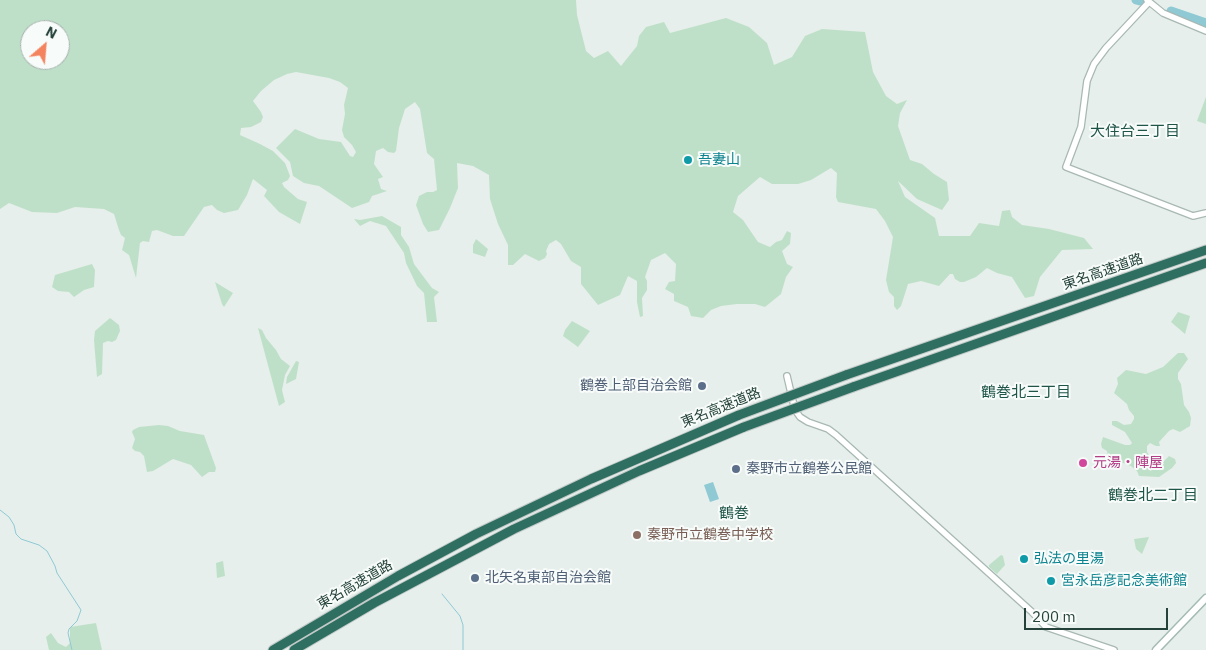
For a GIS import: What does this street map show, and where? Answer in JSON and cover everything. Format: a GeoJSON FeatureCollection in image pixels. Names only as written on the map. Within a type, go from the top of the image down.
{"type":"FeatureCollection","features":[{"type":"Feature","properties":{"kind":"highway","name":"東名高速道路"},"geometry":{"type":"LineString","coordinates":[[273,650],[398,576],[502,521],[600,475],[740,415],[846,375],[1206,250]]}},
{"type":"Feature","properties":{"kind":"highway","name":"東名高速道路"},"geometry":{"type":"LineString","coordinates":[[294,650],[374,603],[506,533],[647,468],[744,428],[853,387],[1206,263]]}},
{"type":"Feature","properties":{"kind":"main road"},"geometry":{"type":"LineString","coordinates":[[1156,650],[1206,598]]}},
{"type":"Feature","properties":{"kind":"street"},"geometry":{"type":"LineString","coordinates":[[1206,31],[1163,13],[1148,1],[1094,64],[1087,81],[1081,127],[1066,167],[1193,216],[1206,213]]}},
{"type":"Feature","properties":{"kind":"street"},"geometry":{"type":"LineString","coordinates":[[787,376],[795,410],[800,417],[828,429],[836,435],[1032,612],[1046,627],[1114,650]]}},
{"type":"Feature","properties":{"kind":"green space"},"geometry":{"type":"Polygon","coordinates":[[[0,0],[576,0],[577,15],[586,51],[594,58],[608,51],[621,66],[637,46],[639,36],[646,27],[664,22],[670,33],[726,18],[749,27],[767,43],[774,65],[792,57],[805,36],[822,29],[865,32],[873,72],[886,96],[897,104],[907,100],[900,113],[898,126],[910,160],[922,164],[947,182],[949,200],[942,210],[917,199],[898,181],[905,197],[935,218],[939,236],[970,236],[979,223],[999,226],[1002,211],[1010,210],[1012,217],[1022,225],[1049,229],[1084,238],[1093,249],[1062,250],[1040,277],[1034,296],[1025,298],[1012,277],[987,268],[976,277],[964,282],[960,282],[955,279],[953,274],[950,274],[939,286],[921,281],[908,284],[901,306],[897,310],[894,306],[894,297],[889,292],[886,280],[893,237],[876,209],[838,202],[836,197],[837,173],[831,168],[811,180],[798,184],[772,184],[760,177],[738,196],[733,212],[743,220],[758,242],[770,247],[782,240],[787,231],[791,233],[790,244],[782,251],[787,264],[793,267],[786,277],[781,294],[765,307],[755,304],[737,304],[721,306],[711,310],[703,318],[691,316],[688,307],[674,301],[674,294],[665,289],[669,282],[675,281],[676,264],[665,253],[651,260],[645,277],[647,290],[642,298],[643,316],[640,317],[637,302],[637,281],[628,276],[620,295],[598,305],[581,284],[581,267],[571,261],[561,244],[556,240],[549,244],[545,258],[539,261],[525,254],[513,265],[508,265],[508,245],[498,224],[490,199],[489,175],[473,166],[457,163],[458,188],[450,208],[439,230],[428,232],[416,205],[419,196],[437,190],[434,159],[427,153],[420,109],[415,102],[405,109],[399,128],[396,151],[394,153],[388,152],[383,148],[376,151],[374,164],[383,177],[378,179],[381,189],[387,191],[372,196],[369,202],[352,208],[319,186],[304,183],[293,176],[290,162],[276,148],[295,129],[319,139],[341,142],[350,156],[353,157],[356,152],[344,137],[342,130],[345,114],[344,105],[348,88],[340,82],[329,78],[296,72],[274,80],[261,91],[253,101],[263,117],[261,122],[251,127],[241,128],[240,135],[273,151],[285,163],[290,176],[288,180],[282,183],[284,187],[298,199],[307,202],[300,224],[279,212],[264,196],[267,190],[253,179],[247,195],[238,210],[224,213],[212,205],[204,207],[184,236],[173,236],[157,230],[152,231],[149,242],[143,241],[140,243],[136,278],[129,255],[122,250],[125,238],[121,235],[114,214],[104,209],[75,207],[57,213],[32,212],[9,203],[0,209],[0,0]]]}},
{"type":"Feature","properties":{"kind":"green space"},"geometry":{"type":"Polygon","coordinates":[[[1206,97],[1206,124],[1197,121],[1206,97]]]}},
{"type":"Feature","properties":{"kind":"green space"},"geometry":{"type":"Polygon","coordinates":[[[382,216],[401,227],[401,235],[409,247],[414,264],[432,288],[439,292],[434,297],[437,322],[427,322],[424,293],[417,286],[406,263],[404,253],[386,226],[370,221],[360,226],[354,219],[360,220],[382,216]]]}},
{"type":"Feature","properties":{"kind":"green space"},"geometry":{"type":"Polygon","coordinates":[[[476,239],[488,249],[485,257],[473,253],[473,245],[476,239]]]}},
{"type":"Feature","properties":{"kind":"green space"},"geometry":{"type":"Polygon","coordinates":[[[92,264],[95,270],[94,287],[84,290],[74,297],[69,292],[58,291],[52,287],[55,275],[92,264]]]}},
{"type":"Feature","properties":{"kind":"green space"},"geometry":{"type":"Polygon","coordinates":[[[215,282],[233,293],[224,307],[222,304],[215,282]]]}},
{"type":"Feature","properties":{"kind":"green space"},"geometry":{"type":"Polygon","coordinates":[[[1178,312],[1190,316],[1185,334],[1171,322],[1178,312]]]}},
{"type":"Feature","properties":{"kind":"green space"},"geometry":{"type":"Polygon","coordinates":[[[110,318],[119,325],[120,331],[116,340],[103,343],[102,374],[97,377],[95,331],[110,318]]]}},
{"type":"Feature","properties":{"kind":"green space"},"geometry":{"type":"Polygon","coordinates":[[[572,321],[590,331],[578,347],[563,336],[572,321]]]}},
{"type":"Feature","properties":{"kind":"green space"},"geometry":{"type":"Polygon","coordinates":[[[258,328],[262,330],[281,359],[290,366],[285,375],[282,390],[285,402],[279,406],[258,328]]]}},
{"type":"Feature","properties":{"kind":"green space"},"geometry":{"type":"Polygon","coordinates":[[[1178,353],[1184,353],[1188,359],[1178,373],[1178,379],[1181,384],[1184,405],[1191,418],[1190,426],[1180,432],[1173,429],[1169,431],[1159,442],[1160,446],[1150,443],[1147,446],[1147,452],[1154,461],[1162,463],[1169,456],[1175,459],[1176,463],[1172,468],[1159,477],[1139,476],[1137,471],[1131,466],[1108,457],[1107,451],[1102,448],[1101,444],[1103,437],[1125,445],[1132,443],[1125,432],[1112,425],[1112,421],[1117,421],[1124,425],[1131,424],[1134,419],[1127,404],[1114,393],[1118,384],[1117,378],[1126,370],[1146,374],[1163,367],[1178,353]]]}},
{"type":"Feature","properties":{"kind":"green space"},"geometry":{"type":"Polygon","coordinates":[[[296,361],[299,362],[296,379],[286,384],[287,377],[296,361]]]}},
{"type":"Feature","properties":{"kind":"green space"},"geometry":{"type":"Polygon","coordinates":[[[159,425],[204,435],[216,468],[215,472],[209,472],[202,477],[191,465],[173,459],[153,471],[147,472],[144,456],[132,448],[135,439],[132,432],[139,427],[159,425]]]}},
{"type":"Feature","properties":{"kind":"green space"},"geometry":{"type":"Polygon","coordinates":[[[1149,537],[1142,554],[1136,549],[1134,539],[1149,537]]]}},
{"type":"Feature","properties":{"kind":"green space"},"geometry":{"type":"Polygon","coordinates":[[[1001,555],[1005,565],[997,574],[989,565],[1001,555]]]}},
{"type":"Feature","properties":{"kind":"green space"},"geometry":{"type":"Polygon","coordinates":[[[223,561],[225,576],[217,578],[216,563],[223,561]]]}},
{"type":"Feature","properties":{"kind":"green space"},"geometry":{"type":"Polygon","coordinates":[[[96,623],[102,650],[49,650],[46,637],[51,633],[58,643],[66,647],[70,643],[70,627],[96,623]]]}},
{"type":"Feature","properties":{"kind":"water"},"geometry":{"type":"Polygon","coordinates":[[[713,482],[719,499],[710,502],[704,485],[713,482]]]}},
{"type":"Feature","properties":{"kind":"waterway"},"geometry":{"type":"LineString","coordinates":[[1136,0],[1140,1]]}},
{"type":"Feature","properties":{"kind":"waterway"},"geometry":{"type":"LineString","coordinates":[[1171,11],[1206,23]]}},
{"type":"Feature","properties":{"kind":"waterway"},"geometry":{"type":"LineString","coordinates":[[0,510],[9,517],[14,525],[16,534],[21,539],[39,545],[47,551],[57,573],[81,610],[77,621],[69,629],[68,633],[72,650]]}},
{"type":"Feature","properties":{"kind":"waterway"},"geometry":{"type":"LineString","coordinates":[[442,594],[460,616],[463,625],[463,650]]}},
{"type":"Feature","properties":{"kind":"place","name":"吾妻山"},"geometry":{"type":"Point","coordinates":[688,160]}},
{"type":"Feature","properties":{"kind":"place","name":"鶴巻上部自治会館"},"geometry":{"type":"Point","coordinates":[702,386]}},
{"type":"Feature","properties":{"kind":"place","name":"元湯・陣屋"},"geometry":{"type":"Point","coordinates":[1083,463]}},
{"type":"Feature","properties":{"kind":"place","name":"秦野市立鶴巻公民館"},"geometry":{"type":"Point","coordinates":[736,469]}},
{"type":"Feature","properties":{"kind":"place","name":"秦野市立鶴巻中学校"},"geometry":{"type":"Point","coordinates":[637,535]}},
{"type":"Feature","properties":{"kind":"place","name":"弘法の里湯"},"geometry":{"type":"Point","coordinates":[1024,559]}},
{"type":"Feature","properties":{"kind":"place","name":"北矢名東部自治会館"},"geometry":{"type":"Point","coordinates":[475,578]}},
{"type":"Feature","properties":{"kind":"place","name":"宮永岳彦記念美術館"},"geometry":{"type":"Point","coordinates":[1051,581]}},
{"type":"Feature","properties":{"kind":"district","name":"大住台三丁目"},"geometry":{"type":"Point","coordinates":[1135,132]}},
{"type":"Feature","properties":{"kind":"district","name":"鶴巻北三丁目"},"geometry":{"type":"Point","coordinates":[1026,393]}},
{"type":"Feature","properties":{"kind":"district","name":"鶴巻北二丁目"},"geometry":{"type":"Point","coordinates":[1153,496]}},
{"type":"Feature","properties":{"kind":"district","name":"鶴巻"},"geometry":{"type":"Point","coordinates":[734,514]}}]}
